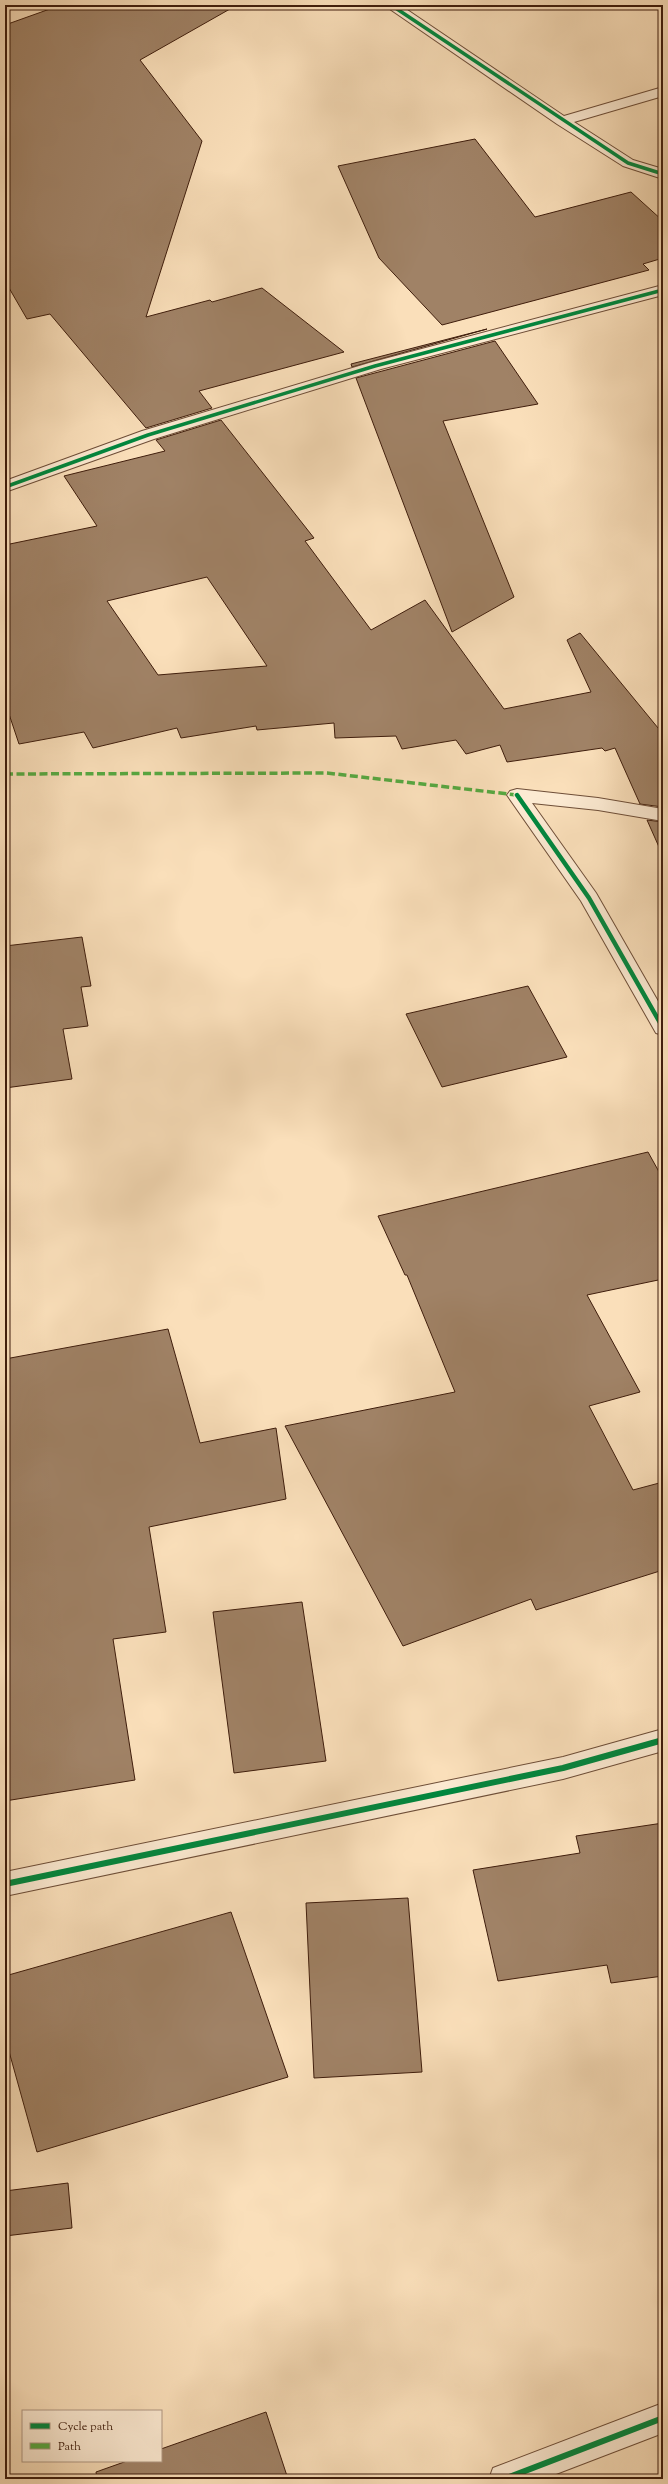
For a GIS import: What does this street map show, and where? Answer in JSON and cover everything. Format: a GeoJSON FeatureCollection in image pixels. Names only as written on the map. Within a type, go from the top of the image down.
{"type":"FeatureCollection","features":[{"type":"Feature","properties":{"kind":"street"},"geometry":{"type":"LineString","coordinates":[[391,5],[562,121],[628,163],[663,174]]}},
{"type":"Feature","properties":{"kind":"street"},"geometry":{"type":"LineString","coordinates":[[562,121],[663,90]]}},
{"type":"Feature","properties":{"kind":"street"},"geometry":{"type":"LineString","coordinates":[[5,487],[148,435],[375,366],[663,290]]}},
{"type":"Feature","properties":{"kind":"street"},"geometry":{"type":"LineString","coordinates":[[663,814],[598,804],[517,795],[589,898],[663,1028]]}},
{"type":"Feature","properties":{"kind":"street"},"geometry":{"type":"LineString","coordinates":[[5,1884],[563,1768],[663,1740]]}},
{"type":"Feature","properties":{"kind":"street"},"geometry":{"type":"LineString","coordinates":[[504,2479],[663,2418]]}},
{"type":"Feature","properties":{"kind":"building"},"geometry":{"type":"Polygon","coordinates":[[[61,5],[237,5],[140,60],[202,141],[146,317],[210,300],[212,302],[262,288],[344,352],[199,391],[212,408],[146,428],[50,314],[27,319],[5,281],[5,25],[61,5]]]}},
{"type":"Feature","properties":{"kind":"building"},"geometry":{"type":"Polygon","coordinates":[[[475,139],[535,217],[631,192],[663,221],[663,258],[643,264],[649,270],[442,325],[379,258],[338,166],[475,139]]]}},
{"type":"Feature","properties":{"kind":"building"},"geometry":{"type":"Polygon","coordinates":[[[487,329],[352,367],[351,364],[487,329]]]}},
{"type":"Feature","properties":{"kind":"building"},"geometry":{"type":"Polygon","coordinates":[[[495,341],[538,404],[443,421],[514,597],[452,632],[356,378],[495,341]]]}},
{"type":"Feature","properties":{"kind":"building"},"geometry":{"type":"Polygon","coordinates":[[[221,420],[314,538],[305,541],[371,630],[425,600],[504,709],[591,692],[567,640],[580,633],[663,734],[663,807],[640,804],[615,748],[605,751],[602,748],[507,762],[500,745],[466,754],[456,740],[402,749],[396,736],[335,738],[334,723],[257,730],[256,726],[181,738],[177,728],[93,748],[84,732],[19,744],[5,702],[5,545],[97,526],[64,476],[165,451],[156,440],[221,420]],[[207,577],[107,601],[158,675],[267,666],[207,577]]]}},
{"type":"Feature","properties":{"kind":"building"},"geometry":{"type":"Polygon","coordinates":[[[647,820],[663,822],[663,856],[647,820]]]}},
{"type":"Feature","properties":{"kind":"building"},"geometry":{"type":"Polygon","coordinates":[[[82,937],[91,986],[81,987],[88,1026],[63,1029],[72,1079],[5,1088],[5,946],[82,937]]]}},
{"type":"Feature","properties":{"kind":"building"},"geometry":{"type":"Polygon","coordinates":[[[528,986],[567,1057],[442,1087],[406,1014],[528,986]]]}},
{"type":"Feature","properties":{"kind":"building"},"geometry":{"type":"Polygon","coordinates":[[[648,1152],[663,1179],[663,1279],[587,1295],[640,1392],[589,1406],[633,1490],[663,1482],[663,1570],[536,1610],[531,1599],[403,1646],[285,1426],[455,1392],[407,1275],[405,1275],[378,1216],[648,1152]]]}},
{"type":"Feature","properties":{"kind":"building"},"geometry":{"type":"Polygon","coordinates":[[[168,1329],[200,1443],[276,1428],[286,1499],[149,1527],[166,1632],[113,1639],[135,1780],[5,1801],[5,1359],[168,1329]]]}},
{"type":"Feature","properties":{"kind":"building"},"geometry":{"type":"Polygon","coordinates":[[[302,1602],[326,1761],[234,1773],[213,1612],[302,1602]]]}},
{"type":"Feature","properties":{"kind":"building"},"geometry":{"type":"Polygon","coordinates":[[[663,1823],[663,1976],[611,1983],[607,1965],[498,1981],[473,1870],[580,1853],[576,1836],[663,1823]]]}},
{"type":"Feature","properties":{"kind":"building"},"geometry":{"type":"Polygon","coordinates":[[[408,1898],[422,2072],[314,2078],[306,1903],[408,1898]]]}},
{"type":"Feature","properties":{"kind":"building"},"geometry":{"type":"Polygon","coordinates":[[[231,1912],[288,2077],[37,2152],[5,2037],[5,1976],[231,1912]]]}},
{"type":"Feature","properties":{"kind":"building"},"geometry":{"type":"Polygon","coordinates":[[[68,2183],[72,2228],[5,2236],[5,2191],[68,2183]]]}},
{"type":"Feature","properties":{"kind":"building"},"geometry":{"type":"Polygon","coordinates":[[[266,2412],[288,2479],[97,2479],[96,2472],[124,2462],[162,2462],[162,2449],[266,2412]]]}},
{"type":"Feature","properties":{"kind":"marked path"},"geometry":{"type":"LineString","coordinates":[[5,774],[327,773],[517,795]]}},
{"type":"Feature","properties":{"kind":"cycle path"},"geometry":{"type":"LineString","coordinates":[[391,5],[562,121],[628,163],[663,174]]}},
{"type":"Feature","properties":{"kind":"cycle path"},"geometry":{"type":"LineString","coordinates":[[5,487],[148,435],[375,366],[663,290]]}},
{"type":"Feature","properties":{"kind":"cycle path"},"geometry":{"type":"LineString","coordinates":[[517,795],[589,898],[663,1028]]}},
{"type":"Feature","properties":{"kind":"cycle path"},"geometry":{"type":"LineString","coordinates":[[5,1884],[563,1768],[663,1740]]}},
{"type":"Feature","properties":{"kind":"cycle path"},"geometry":{"type":"LineString","coordinates":[[504,2479],[663,2418]]}}]}
